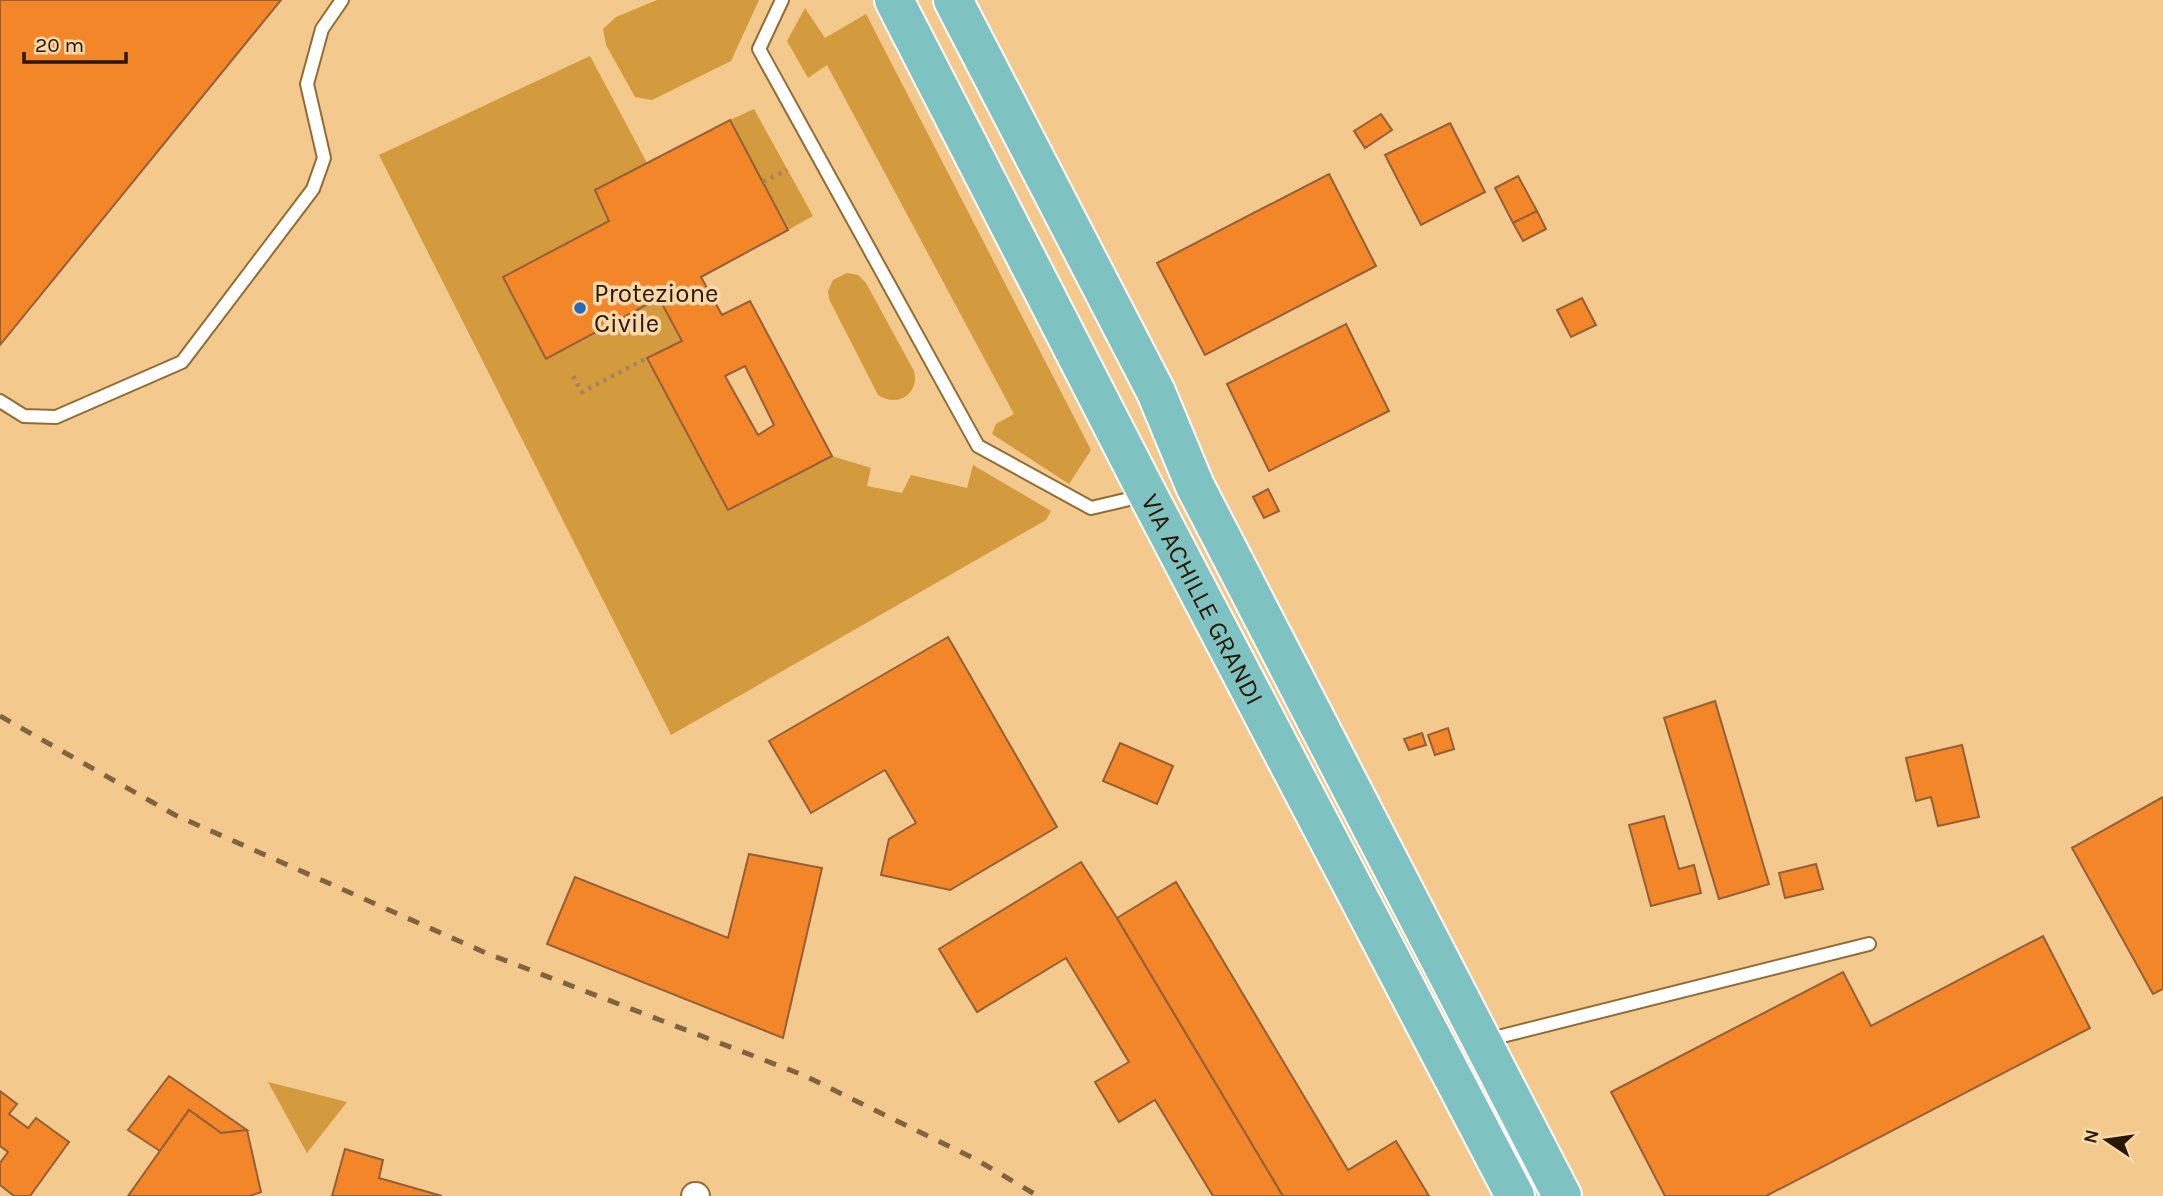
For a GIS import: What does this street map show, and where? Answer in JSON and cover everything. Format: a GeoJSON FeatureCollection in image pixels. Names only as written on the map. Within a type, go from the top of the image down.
{"type":"FeatureCollection","features":[{"type":"Feature","properties":{"kind":"main road","name":"VIA ACHILLE GRANDI"},"geometry":{"type":"LineString","coordinates":[[894,0],[1148,495],[1515,1196]]}},
{"type":"Feature","properties":{"kind":"main road","name":"VIA ACHILLE GRANDI"},"geometry":{"type":"LineString","coordinates":[[932,0],[1127,378],[1195,486]]}},
{"type":"Feature","properties":{"kind":"main road","name":"VIA ACHILLE GRANDI"},"geometry":{"type":"LineString","coordinates":[[953,0],[1156,392],[1195,486],[1562,1196]]}},
{"type":"Feature","properties":{"kind":"lane"},"geometry":{"type":"LineString","coordinates":[[0,401],[24,416],[56,417],[182,362],[313,189],[324,158],[307,84],[322,29],[342,0]]}},
{"type":"Feature","properties":{"kind":"lane"},"geometry":{"type":"LineString","coordinates":[[782,0],[759,49],[978,446],[1091,508],[1148,495]]}},
{"type":"Feature","properties":{"kind":"lane"},"geometry":{"type":"LineString","coordinates":[[1482,1041],[1869,944]]}},
{"type":"Feature","properties":{"kind":"path"},"geometry":{"type":"LineString","coordinates":[[763,182],[787,170]]}},
{"type":"Feature","properties":{"kind":"path"},"geometry":{"type":"LineString","coordinates":[[573,376],[582,392],[648,358]]}},
{"type":"Feature","properties":{"kind":"shaded area"},"geometry":{"type":"Polygon","coordinates":[[[657,0],[759,0],[731,61],[652,100],[635,97],[606,45],[603,29],[616,17],[657,0]]]}},
{"type":"Feature","properties":{"kind":"shaded area"},"geometry":{"type":"Polygon","coordinates":[[[805,8],[825,38],[866,14],[1091,450],[1069,484],[992,434],[996,424],[1014,414],[827,65],[808,78],[787,41],[805,8]]]}},
{"type":"Feature","properties":{"kind":"shaded area"},"geometry":{"type":"Polygon","coordinates":[[[590,56],[647,163],[595,190],[609,221],[547,358],[659,298],[682,341],[648,358],[728,509],[832,456],[871,468],[867,486],[902,493],[911,475],[967,488],[973,465],[1051,511],[1046,520],[671,735],[379,155],[590,56]]]}},
{"type":"Feature","properties":{"kind":"shaded area"},"geometry":{"type":"Polygon","coordinates":[[[754,109],[813,216],[788,230],[730,120],[754,109]]]}},
{"type":"Feature","properties":{"kind":"shaded area"},"geometry":{"type":"Polygon","coordinates":[[[847,273],[858,275],[866,283],[914,371],[914,386],[899,399],[885,399],[878,395],[829,299],[828,291],[833,280],[847,273]]]}},
{"type":"Feature","properties":{"kind":"shaded area"},"geometry":{"type":"Polygon","coordinates":[[[268,1082],[347,1102],[307,1153],[268,1082]]]}},
{"type":"Feature","properties":{"kind":"building"},"geometry":{"type":"Polygon","coordinates":[[[0,0],[281,0],[0,345],[0,0]]]}},
{"type":"Feature","properties":{"kind":"building"},"geometry":{"type":"Polygon","coordinates":[[[1381,114],[1392,130],[1365,148],[1354,131],[1381,114]]]}},
{"type":"Feature","properties":{"kind":"building","name":"Protezione Civile"},"geometry":{"type":"Polygon","coordinates":[[[730,120],[788,230],[701,277],[722,315],[750,301],[832,456],[728,510],[647,358],[682,341],[659,298],[546,359],[503,277],[609,221],[595,190],[730,120]],[[745,366],[725,376],[758,435],[774,425],[745,366]]]}},
{"type":"Feature","properties":{"kind":"building"},"geometry":{"type":"Polygon","coordinates":[[[1450,123],[1485,192],[1421,225],[1385,155],[1450,123]]]}},
{"type":"Feature","properties":{"kind":"building"},"geometry":{"type":"Polygon","coordinates":[[[1329,174],[1376,266],[1205,355],[1157,263],[1329,174]]]}},
{"type":"Feature","properties":{"kind":"building"},"geometry":{"type":"Polygon","coordinates":[[[1518,176],[1537,211],[1513,223],[1495,188],[1518,176]]]}},
{"type":"Feature","properties":{"kind":"building"},"geometry":{"type":"Polygon","coordinates":[[[1537,211],[1546,229],[1523,241],[1513,223],[1537,211]]]}},
{"type":"Feature","properties":{"kind":"building"},"geometry":{"type":"Polygon","coordinates":[[[1582,298],[1596,325],[1571,337],[1557,310],[1582,298]]]}},
{"type":"Feature","properties":{"kind":"building"},"geometry":{"type":"Polygon","coordinates":[[[1346,324],[1389,411],[1269,471],[1227,384],[1346,324]]]}},
{"type":"Feature","properties":{"kind":"building"},"geometry":{"type":"Polygon","coordinates":[[[1268,489],[1279,511],[1264,518],[1253,497],[1268,489]]]}},
{"type":"Feature","properties":{"kind":"building"},"geometry":{"type":"Polygon","coordinates":[[[948,637],[1057,827],[950,890],[881,875],[889,839],[916,823],[885,770],[811,813],[769,741],[948,637]]]}},
{"type":"Feature","properties":{"kind":"building"},"geometry":{"type":"Polygon","coordinates":[[[1715,701],[1769,884],[1719,899],[1664,718],[1715,701]]]}},
{"type":"Feature","properties":{"kind":"building"},"geometry":{"type":"Polygon","coordinates":[[[1448,728],[1454,749],[1435,755],[1428,735],[1448,728]]]}},
{"type":"Feature","properties":{"kind":"building"},"geometry":{"type":"Polygon","coordinates":[[[1422,733],[1426,745],[1409,750],[1404,739],[1422,733]]]}},
{"type":"Feature","properties":{"kind":"building"},"geometry":{"type":"Polygon","coordinates":[[[1120,743],[1173,766],[1157,804],[1103,781],[1120,743]]]}},
{"type":"Feature","properties":{"kind":"building"},"geometry":{"type":"Polygon","coordinates":[[[1962,745],[1979,817],[1938,826],[1931,797],[1916,801],[1906,758],[1962,745]]]}},
{"type":"Feature","properties":{"kind":"building"},"geometry":{"type":"Polygon","coordinates":[[[2163,797],[2163,989],[2153,994],[2072,848],[2163,797]]]}},
{"type":"Feature","properties":{"kind":"building"},"geometry":{"type":"Polygon","coordinates":[[[1664,816],[1679,869],[1694,865],[1701,893],[1651,906],[1629,825],[1664,816]]]}},
{"type":"Feature","properties":{"kind":"building"},"geometry":{"type":"Polygon","coordinates":[[[749,854],[822,868],[783,1038],[547,944],[575,877],[728,938],[749,854]]]}},
{"type":"Feature","properties":{"kind":"building"},"geometry":{"type":"Polygon","coordinates":[[[1081,862],[1283,1196],[1213,1196],[1155,1100],[1119,1122],[1095,1082],[1129,1062],[1066,958],[977,1012],[939,949],[1081,862]]]}},
{"type":"Feature","properties":{"kind":"building"},"geometry":{"type":"Polygon","coordinates":[[[1816,864],[1823,889],[1785,898],[1779,873],[1816,864]]]}},
{"type":"Feature","properties":{"kind":"building"},"geometry":{"type":"Polygon","coordinates":[[[1176,882],[1348,1170],[1396,1141],[1429,1196],[1283,1196],[1117,918],[1176,882]]]}},
{"type":"Feature","properties":{"kind":"building"},"geometry":{"type":"Polygon","coordinates":[[[2043,936],[2090,1028],[1766,1196],[1665,1196],[1611,1092],[1843,972],[1871,1026],[2043,936]]]}},
{"type":"Feature","properties":{"kind":"building"},"geometry":{"type":"Polygon","coordinates":[[[169,1076],[247,1130],[221,1133],[189,1110],[160,1151],[128,1130],[169,1076]]]}},
{"type":"Feature","properties":{"kind":"building"},"geometry":{"type":"Polygon","coordinates":[[[0,1091],[17,1104],[9,1114],[28,1128],[36,1118],[69,1142],[30,1196],[14,1196],[0,1185],[0,1163],[8,1152],[0,1146],[0,1091]]]}},
{"type":"Feature","properties":{"kind":"building"},"geometry":{"type":"Polygon","coordinates":[[[189,1110],[221,1133],[247,1130],[261,1192],[250,1196],[128,1196],[189,1110]]]}},
{"type":"Feature","properties":{"kind":"building"},"geometry":{"type":"Polygon","coordinates":[[[345,1149],[383,1160],[379,1178],[442,1196],[332,1196],[345,1149]]]}},
{"type":"Feature","properties":{"kind":"railway"},"geometry":{"type":"LineString","coordinates":[[0,716],[175,815],[486,953],[803,1075],[977,1160],[1038,1196]]}},
{"type":"Feature","properties":{"kind":"place","name":"Protezione Civile"},"geometry":{"type":"Point","coordinates":[580,308]}}]}
